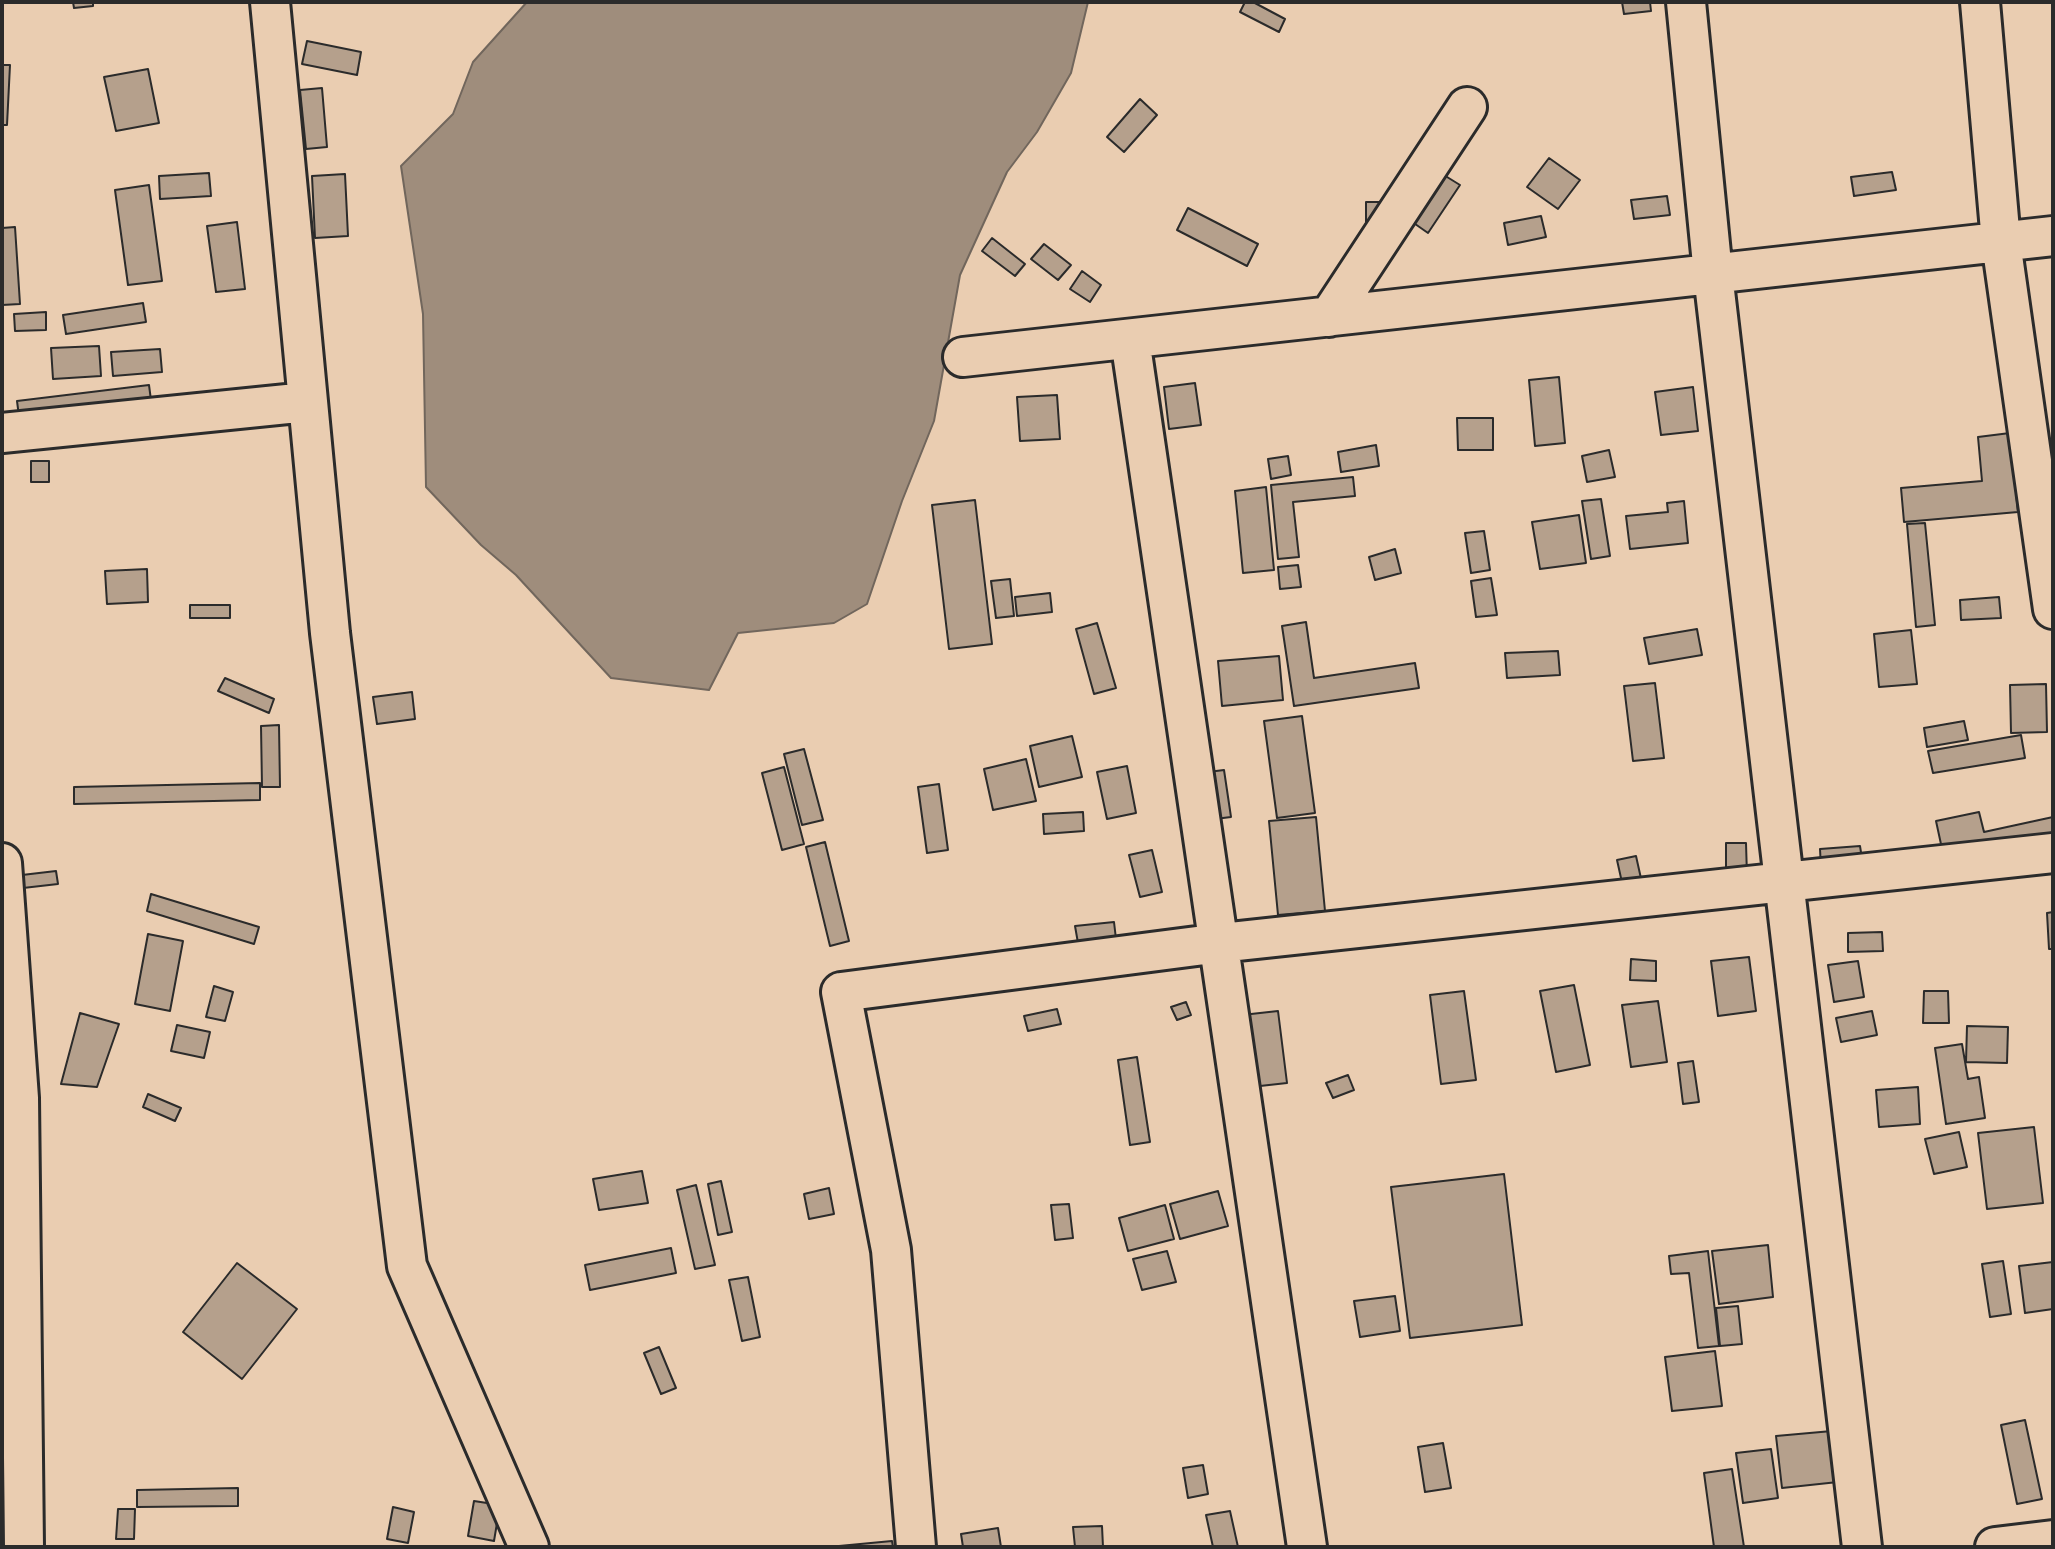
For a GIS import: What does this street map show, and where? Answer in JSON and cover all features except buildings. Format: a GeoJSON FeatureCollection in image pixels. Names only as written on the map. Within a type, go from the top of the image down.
{"type":"FeatureCollection","features":[{"type":"Feature","properties":{"kind":"street"},"geometry":{"type":"LineString","coordinates":[[270,2],[330,633],[407,1266],[529,1547]]}},
{"type":"Feature","properties":{"kind":"street"},"geometry":{"type":"LineString","coordinates":[[1686,2],[1713,274],[1862,1547]]}},
{"type":"Feature","properties":{"kind":"street"},"geometry":{"type":"LineString","coordinates":[[1980,2],[2001,242],[2053,609]]}},
{"type":"Feature","properties":{"kind":"street"},"geometry":{"type":"LineString","coordinates":[[1329,317],[1467,107]]}},
{"type":"Feature","properties":{"kind":"street"},"geometry":{"type":"LineString","coordinates":[[962,357],[2053,236]]}},
{"type":"Feature","properties":{"kind":"street"},"geometry":{"type":"LineString","coordinates":[[1130,339],[1307,1547]]}},
{"type":"Feature","properties":{"kind":"street"},"geometry":{"type":"LineString","coordinates":[[2,433],[307,402]]}},
{"type":"Feature","properties":{"kind":"street"},"geometry":{"type":"LineString","coordinates":[[916,1547],[891,1250],[841,992],[1220,943],[2053,853]]}},
{"type":"Feature","properties":{"kind":"street"},"geometry":{"type":"LineString","coordinates":[[2,863],[19,1098],[24,1547]]}},
{"type":"Feature","properties":{"kind":"street"},"geometry":{"type":"LineString","coordinates":[[1995,1547],[2053,1540]]}},
{"type":"Feature","properties":{"kind":"shaded area"},"geometry":{"type":"Polygon","coordinates":[[[527,2],[1088,2],[1071,73],[1037,132],[1007,172],[960,275],[934,421],[902,501],[867,604],[834,623],[738,633],[709,690],[611,678],[516,575],[481,545],[426,487],[423,314],[401,166],[453,114],[473,62],[527,2]]]}}]}
